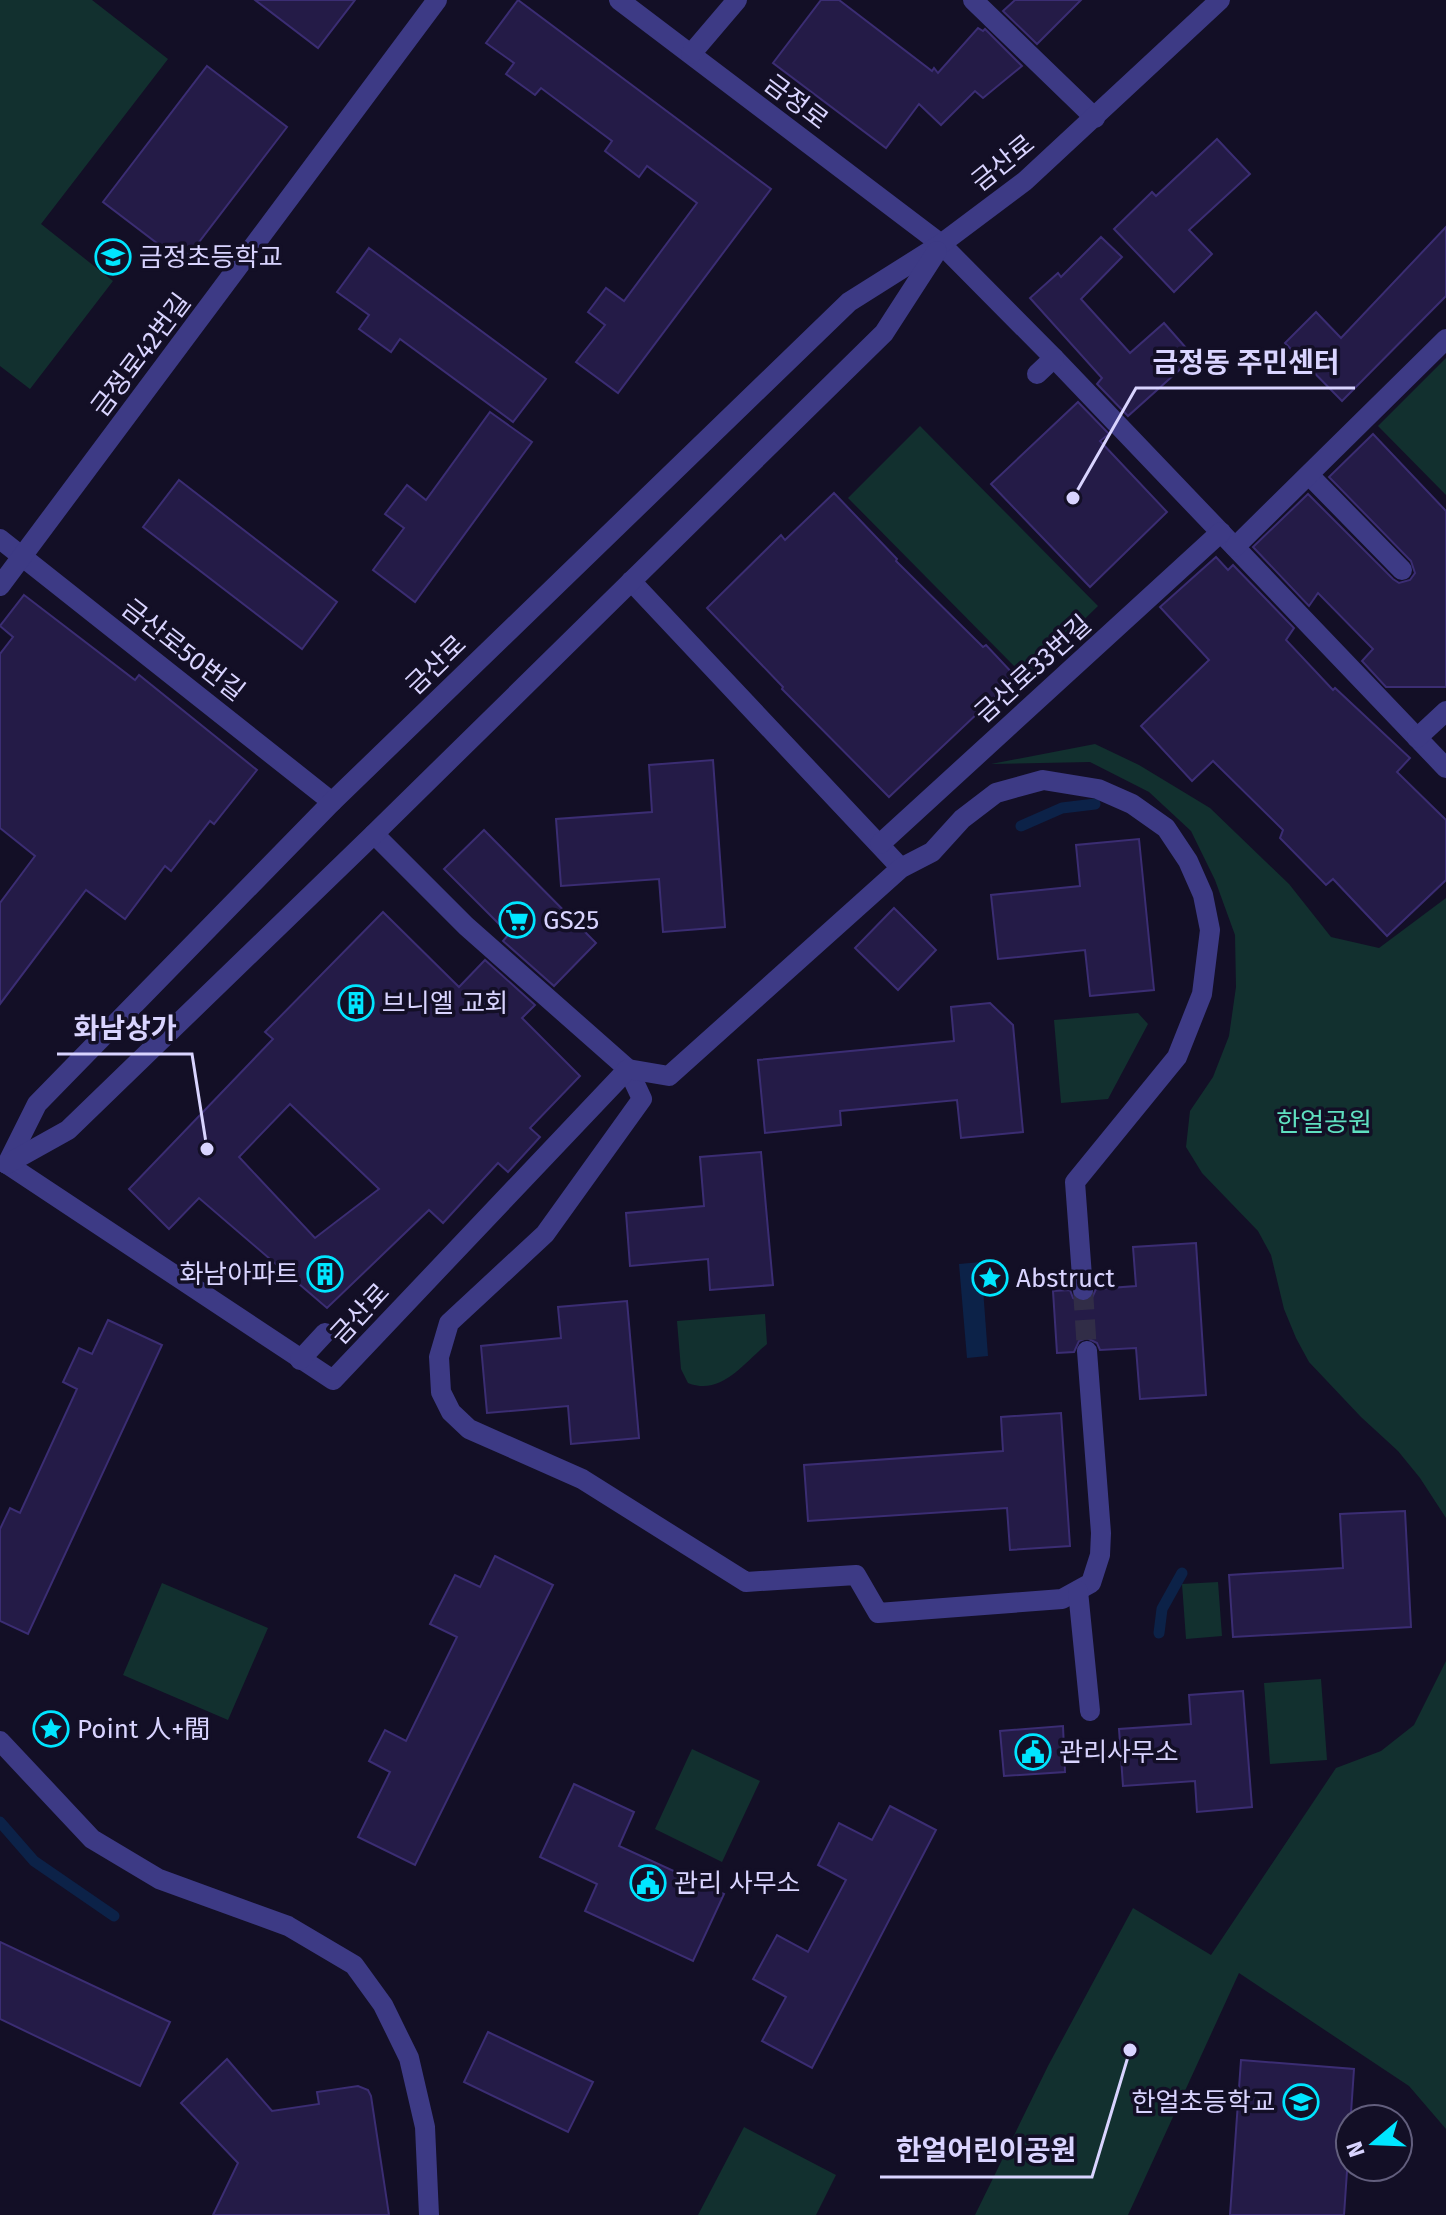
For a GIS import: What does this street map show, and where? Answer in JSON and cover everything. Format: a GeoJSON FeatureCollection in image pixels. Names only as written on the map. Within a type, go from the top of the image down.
{"type":"FeatureCollection","features":[{"type":"Feature","properties":{"kind":"street","name":"금정로42번길"},"geometry":{"type":"LineString","coordinates":[[0,586],[437,0]]}},
{"type":"Feature","properties":{"kind":"street","name":"금정로"},"geometry":{"type":"LineString","coordinates":[[619,0],[941,244]]}},
{"type":"Feature","properties":{"kind":"street"},"geometry":{"type":"LineString","coordinates":[[691,54],[737,0]]}},
{"type":"Feature","properties":{"kind":"street"},"geometry":{"type":"LineString","coordinates":[[973,0],[1095,118]]}},
{"type":"Feature","properties":{"kind":"street","name":"금산로"},"geometry":{"type":"LineString","coordinates":[[4,1167],[37,1104],[332,802],[849,302],[941,244],[1025,181],[1220,0]]}},
{"type":"Feature","properties":{"kind":"street"},"geometry":{"type":"LineString","coordinates":[[941,244],[1446,768]]}},
{"type":"Feature","properties":{"kind":"street","name":"금산로"},"geometry":{"type":"LineString","coordinates":[[4,1167],[68,1130],[884,333],[941,244]]}},
{"type":"Feature","properties":{"kind":"street","name":"금산로33번길"},"geometry":{"type":"LineString","coordinates":[[880,844],[1228,540],[1309,475],[1446,339]]}},
{"type":"Feature","properties":{"kind":"street"},"geometry":{"type":"LineString","coordinates":[[1037,374],[1054,358]]}},
{"type":"Feature","properties":{"kind":"street"},"geometry":{"type":"LineString","coordinates":[[1309,475],[1402,570]]}},
{"type":"Feature","properties":{"kind":"street","name":"금산로50번길"},"geometry":{"type":"LineString","coordinates":[[0,539],[332,802]]}},
{"type":"Feature","properties":{"kind":"street"},"geometry":{"type":"LineString","coordinates":[[631,581],[901,868]]}},
{"type":"Feature","properties":{"kind":"street"},"geometry":{"type":"LineString","coordinates":[[1417,738],[1446,711]]}},
{"type":"Feature","properties":{"kind":"street"},"geometry":{"type":"LineString","coordinates":[[628,1069],[669,1076],[901,868],[932,852],[962,819],[996,793],[1043,780],[1098,789],[1132,804],[1166,828],[1188,861],[1203,895],[1210,930],[1202,994],[1177,1057],[1075,1182],[1083,1290]]}},
{"type":"Feature","properties":{"kind":"street"},"geometry":{"type":"LineString","coordinates":[[374,834],[466,926],[628,1069],[642,1099],[545,1234],[449,1323],[439,1357],[441,1392],[451,1412],[469,1429],[582,1479],[746,1582],[856,1575],[878,1613],[1023,1604],[1062,1599],[1091,1583],[1100,1555],[1087,1351]]}},
{"type":"Feature","properties":{"kind":"street","name":"금산로"},"geometry":{"type":"LineString","coordinates":[[4,1167],[333,1380],[628,1069]]}},
{"type":"Feature","properties":{"kind":"street"},"geometry":{"type":"LineString","coordinates":[[300,1360],[325,1333]]}},
{"type":"Feature","properties":{"kind":"street"},"geometry":{"type":"LineString","coordinates":[[1078,1591],[1090,1711]]}},
{"type":"Feature","properties":{"kind":"street"},"geometry":{"type":"LineString","coordinates":[[0,1741],[92,1839],[159,1879],[288,1926],[354,1965],[383,2005],[409,2058],[425,2127],[429,2215]]}},
{"type":"Feature","properties":{"kind":"green space"},"geometry":{"type":"Polygon","coordinates":[[[0,0],[92,0],[168,59],[41,224],[113,281],[30,389],[0,366],[0,0]]]}},
{"type":"Feature","properties":{"kind":"green space"},"geometry":{"type":"Polygon","coordinates":[[[1446,358],[1446,495],[1378,426],[1446,358]]]}},
{"type":"Feature","properties":{"kind":"green space"},"geometry":{"type":"Polygon","coordinates":[[[920,426],[1098,606],[1025,677],[848,498],[920,426]]]}},
{"type":"Feature","properties":{"kind":"green space","name":"한얼공원"},"geometry":{"type":"Polygon","coordinates":[[[1095,744],[1139,765],[1210,808],[1289,884],[1331,937],[1379,948],[1446,898],[1446,1518],[1398,1451],[1309,1362],[1284,1309],[1271,1255],[1258,1231],[1202,1173],[1186,1147],[1190,1111],[1213,1077],[1229,1036],[1236,987],[1235,935],[1215,880],[1191,831],[1149,792],[1090,762],[991,764],[1095,744]]]}},
{"type":"Feature","properties":{"kind":"green space"},"geometry":{"type":"Polygon","coordinates":[[[1138,1013],[1148,1024],[1108,1099],[1061,1103],[1054,1020],[1138,1013]]]}},
{"type":"Feature","properties":{"kind":"green space"},"geometry":{"type":"Polygon","coordinates":[[[765,1314],[767,1344],[740,1369],[711,1385],[688,1383],[681,1369],[677,1321],[765,1314]]]}},
{"type":"Feature","properties":{"kind":"green space"},"geometry":{"type":"Polygon","coordinates":[[[1218,1582],[1222,1636],[1186,1639],[1182,1584],[1218,1582]]]}},
{"type":"Feature","properties":{"kind":"green space"},"geometry":{"type":"Polygon","coordinates":[[[162,1583],[268,1628],[228,1720],[123,1675],[162,1583]]]}},
{"type":"Feature","properties":{"kind":"green space"},"geometry":{"type":"Polygon","coordinates":[[[1446,1661],[1446,2129],[1409,2086],[1239,1973],[1128,2215],[975,2215],[1048,2066],[1133,1908],[1211,1955],[1336,1768],[1381,1751],[1414,1725],[1446,1661]]]}},
{"type":"Feature","properties":{"kind":"green space"},"geometry":{"type":"Polygon","coordinates":[[[1321,1679],[1327,1760],[1270,1764],[1264,1683],[1321,1679]]]}},
{"type":"Feature","properties":{"kind":"green space"},"geometry":{"type":"Polygon","coordinates":[[[692,1749],[760,1781],[722,1862],[655,1829],[692,1749]]]}},
{"type":"Feature","properties":{"kind":"green space"},"geometry":{"type":"Polygon","coordinates":[[[744,2127],[836,2175],[816,2215],[698,2215],[744,2127]]]}},
{"type":"Feature","properties":{"kind":"water"},"geometry":{"type":"Polygon","coordinates":[[[981,1262],[988,1356],[967,1358],[959,1264],[981,1262]]]}},
{"type":"Feature","properties":{"kind":"building"},"geometry":{"type":"Polygon","coordinates":[[[255,0],[355,0],[318,48],[255,0]]]}},
{"type":"Feature","properties":{"kind":"building"},"geometry":{"type":"Polygon","coordinates":[[[518,0],[771,189],[618,393],[576,362],[605,325],[588,312],[606,288],[624,301],[697,203],[647,166],[639,177],[605,151],[612,141],[541,88],[535,95],[506,74],[514,63],[486,43],[518,0]]]}},
{"type":"Feature","properties":{"kind":"building"},"geometry":{"type":"Polygon","coordinates":[[[821,0],[839,0],[938,73],[978,28],[985,29],[1022,66],[983,98],[975,91],[941,125],[919,104],[886,148],[773,63],[821,0]]]}},
{"type":"Feature","properties":{"kind":"building"},"geometry":{"type":"Polygon","coordinates":[[[1015,0],[1081,0],[1037,44],[1003,11],[1015,0]]]}},
{"type":"Feature","properties":{"kind":"building"},"geometry":{"type":"Polygon","coordinates":[[[207,66],[287,127],[183,263],[103,202],[207,66]]]}},
{"type":"Feature","properties":{"kind":"building"},"geometry":{"type":"Polygon","coordinates":[[[1217,139],[1250,174],[1189,230],[1212,254],[1174,292],[1114,229],[1152,192],[1156,196],[1217,139]]]}},
{"type":"Feature","properties":{"kind":"building"},"geometry":{"type":"Polygon","coordinates":[[[1446,227],[1446,296],[1342,401],[1285,343],[1316,312],[1341,338],[1446,227]]]}},
{"type":"Feature","properties":{"kind":"building"},"geometry":{"type":"Polygon","coordinates":[[[1101,237],[1122,257],[1081,299],[1130,353],[1164,323],[1194,357],[1128,416],[1097,384],[1102,378],[1030,298],[1058,273],[1061,277],[1101,237]]]}},
{"type":"Feature","properties":{"kind":"building"},"geometry":{"type":"Polygon","coordinates":[[[369,248],[546,379],[513,422],[400,339],[391,352],[359,329],[369,315],[337,292],[369,248]]]}},
{"type":"Feature","properties":{"kind":"building"},"geometry":{"type":"Polygon","coordinates":[[[1078,402],[1109,434],[1100,441],[1167,512],[1090,587],[991,484],[1078,402]]]}},
{"type":"Feature","properties":{"kind":"building"},"geometry":{"type":"Polygon","coordinates":[[[490,412],[532,442],[415,602],[373,570],[404,528],[385,514],[407,485],[426,500],[490,412]]]}},
{"type":"Feature","properties":{"kind":"building"},"geometry":{"type":"Polygon","coordinates":[[[1373,434],[1446,511],[1446,687],[1386,687],[1362,661],[1373,649],[1318,593],[1309,606],[1253,547],[1308,494],[1393,579],[1399,583],[1410,580],[1415,573],[1411,561],[1329,477],[1373,434]]]}},
{"type":"Feature","properties":{"kind":"building"},"geometry":{"type":"Polygon","coordinates":[[[179,480],[337,602],[302,649],[143,527],[179,480]]]}},
{"type":"Feature","properties":{"kind":"building"},"geometry":{"type":"Polygon","coordinates":[[[834,493],[896,561],[1016,677],[889,797],[707,608],[781,535],[785,540],[834,493]]]}},
{"type":"Feature","properties":{"kind":"building"},"geometry":{"type":"Polygon","coordinates":[[[1216,557],[1228,570],[1233,565],[1294,628],[1286,640],[1333,690],[1335,688],[1410,758],[1397,772],[1446,820],[1446,880],[1387,936],[1333,879],[1326,885],[1280,838],[1283,830],[1213,761],[1192,781],[1141,726],[1209,660],[1160,607],[1216,557]]]}},
{"type":"Feature","properties":{"kind":"building"},"geometry":{"type":"Polygon","coordinates":[[[24,595],[135,680],[139,675],[257,770],[214,824],[210,821],[171,871],[165,866],[125,919],[86,890],[0,1004],[0,903],[35,856],[0,828],[0,654],[13,637],[0,626],[24,595]]]}},
{"type":"Feature","properties":{"kind":"building"},"geometry":{"type":"Polygon","coordinates":[[[713,760],[725,927],[663,932],[659,879],[561,886],[556,819],[652,812],[649,765],[713,760]]]}},
{"type":"Feature","properties":{"kind":"building"},"geometry":{"type":"Polygon","coordinates":[[[484,830],[596,943],[554,986],[503,941],[509,934],[444,869],[484,830]]]}},
{"type":"Feature","properties":{"kind":"building"},"geometry":{"type":"Polygon","coordinates":[[[1139,839],[1154,990],[1090,996],[1085,950],[998,959],[991,895],[1080,886],[1076,845],[1139,839]]]}},
{"type":"Feature","properties":{"kind":"building"},"geometry":{"type":"Polygon","coordinates":[[[894,908],[936,950],[898,990],[855,948],[894,908]]]}},
{"type":"Feature","properties":{"kind":"building"},"geometry":{"type":"Polygon","coordinates":[[[383,912],[459,987],[485,960],[535,1005],[522,1018],[580,1076],[530,1128],[540,1137],[508,1172],[498,1163],[443,1223],[429,1210],[327,1308],[199,1198],[169,1229],[129,1189],[273,1039],[265,1032],[383,912]],[[290,1104],[239,1157],[315,1238],[379,1189],[290,1104]]]}},
{"type":"Feature","properties":{"kind":"building"},"geometry":{"type":"Polygon","coordinates":[[[990,1003],[1013,1025],[1023,1132],[961,1138],[957,1100],[840,1111],[841,1125],[765,1133],[758,1060],[954,1041],[951,1007],[990,1003]]]}},
{"type":"Feature","properties":{"kind":"building"},"geometry":{"type":"Polygon","coordinates":[[[761,1152],[773,1285],[710,1290],[708,1259],[630,1266],[626,1213],[704,1206],[700,1157],[761,1152]]]}},
{"type":"Feature","properties":{"kind":"building"},"geometry":{"type":"Polygon","coordinates":[[[1196,1243],[1206,1395],[1140,1399],[1136,1348],[1100,1350],[1097,1343],[1087,1338],[1079,1341],[1074,1352],[1057,1353],[1053,1291],[1070,1290],[1073,1298],[1083,1303],[1091,1300],[1096,1289],[1136,1286],[1133,1247],[1196,1243]]]}},
{"type":"Feature","properties":{"kind":"building"},"geometry":{"type":"Polygon","coordinates":[[[627,1301],[639,1438],[571,1444],[568,1406],[487,1413],[481,1346],[561,1338],[558,1307],[627,1301]]]}},
{"type":"Feature","properties":{"kind":"building"},"geometry":{"type":"Polygon","coordinates":[[[108,1320],[162,1345],[28,1634],[0,1621],[0,1529],[10,1508],[20,1513],[77,1389],[63,1382],[79,1348],[92,1354],[108,1320]]]}},
{"type":"Feature","properties":{"kind":"building"},"geometry":{"type":"Polygon","coordinates":[[[1061,1413],[1070,1546],[1010,1550],[1007,1508],[808,1521],[804,1465],[1003,1451],[1001,1417],[1061,1413]]]}},
{"type":"Feature","properties":{"kind":"building"},"geometry":{"type":"Polygon","coordinates":[[[1405,1511],[1411,1627],[1233,1637],[1229,1575],[1343,1568],[1340,1514],[1405,1511]]]}},
{"type":"Feature","properties":{"kind":"building"},"geometry":{"type":"Polygon","coordinates":[[[495,1556],[553,1585],[415,1865],[358,1837],[390,1772],[369,1761],[385,1730],[406,1741],[457,1637],[430,1624],[455,1575],[480,1587],[495,1556]]]}},
{"type":"Feature","properties":{"kind":"building"},"geometry":{"type":"Polygon","coordinates":[[[1243,1691],[1252,1807],[1197,1812],[1195,1781],[1123,1786],[1119,1729],[1191,1724],[1189,1695],[1243,1691]]]}},
{"type":"Feature","properties":{"kind":"building","name":"관리사무소"},"geometry":{"type":"Polygon","coordinates":[[[1063,1726],[1065,1772],[1004,1776],[1000,1731],[1063,1726]]]}},
{"type":"Feature","properties":{"kind":"building","name":"관리 사무소"},"geometry":{"type":"Polygon","coordinates":[[[574,1784],[634,1812],[619,1846],[724,1894],[693,1961],[585,1911],[597,1884],[540,1857],[574,1784]]]}},
{"type":"Feature","properties":{"kind":"building"},"geometry":{"type":"Polygon","coordinates":[[[890,1806],[936,1830],[812,2068],[762,2041],[786,1997],[753,1979],[777,1935],[808,1952],[846,1880],[818,1865],[839,1823],[872,1840],[890,1806]]]}},
{"type":"Feature","properties":{"kind":"building"},"geometry":{"type":"Polygon","coordinates":[[[0,1942],[170,2022],[140,2086],[0,2019],[0,1942]]]}},
{"type":"Feature","properties":{"kind":"building"},"geometry":{"type":"Polygon","coordinates":[[[488,2032],[593,2082],[568,2132],[464,2082],[488,2032]]]}},
{"type":"Feature","properties":{"kind":"building"},"geometry":{"type":"Polygon","coordinates":[[[227,2059],[272,2111],[319,2104],[317,2092],[358,2086],[368,2090],[389,2215],[213,2215],[238,2163],[181,2103],[227,2059]]]}},
{"type":"Feature","properties":{"kind":"building"},"geometry":{"type":"Polygon","coordinates":[[[1241,2060],[1354,2069],[1352,2103],[1334,2103],[1334,2183],[1346,2183],[1344,2215],[1230,2215],[1241,2060]]]}},
{"type":"Feature","properties":{"kind":"waterway"},"geometry":{"type":"LineString","coordinates":[[1021,826],[1062,808],[1095,804]]}},
{"type":"Feature","properties":{"kind":"waterway"},"geometry":{"type":"LineString","coordinates":[[1159,1633],[1162,1609],[1182,1573]]}},
{"type":"Feature","properties":{"kind":"waterway"},"geometry":{"type":"LineString","coordinates":[[0,1822],[34,1861],[114,1916]]}},
{"type":"Feature","properties":{"kind":"tunnel"},"geometry":{"type":"LineString","coordinates":[[1083,1290],[1087,1351]]}},
{"type":"Feature","properties":{"kind":"place","name":"금정초등학교"},"geometry":{"type":"Point","coordinates":[113,257]}},
{"type":"Feature","properties":{"kind":"place","name":"금정동 주민센터"},"geometry":{"type":"Point","coordinates":[1073,498]}},
{"type":"Feature","properties":{"kind":"place","name":"GS25"},"geometry":{"type":"Point","coordinates":[517,920]}},
{"type":"Feature","properties":{"kind":"place","name":"브니엘 교회"},"geometry":{"type":"Point","coordinates":[356,1003]}},
{"type":"Feature","properties":{"kind":"place","name":"화남상가"},"geometry":{"type":"Point","coordinates":[207,1149]}},
{"type":"Feature","properties":{"kind":"place","name":"화남아파트"},"geometry":{"type":"Point","coordinates":[325,1274]}},
{"type":"Feature","properties":{"kind":"place","name":"Abstruct"},"geometry":{"type":"Point","coordinates":[990,1278]}},
{"type":"Feature","properties":{"kind":"place","name":"Point 人+間"},"geometry":{"type":"Point","coordinates":[51,1729]}},
{"type":"Feature","properties":{"kind":"place","name":"관리사무소"},"geometry":{"type":"Point","coordinates":[1033,1752]}},
{"type":"Feature","properties":{"kind":"place","name":"관리 사무소"},"geometry":{"type":"Point","coordinates":[648,1883]}},
{"type":"Feature","properties":{"kind":"place","name":"한얼어린이공원"},"geometry":{"type":"Point","coordinates":[1130,2050]}},
{"type":"Feature","properties":{"kind":"place","name":"한얼초등학교"},"geometry":{"type":"Point","coordinates":[1301,2102]}}]}
